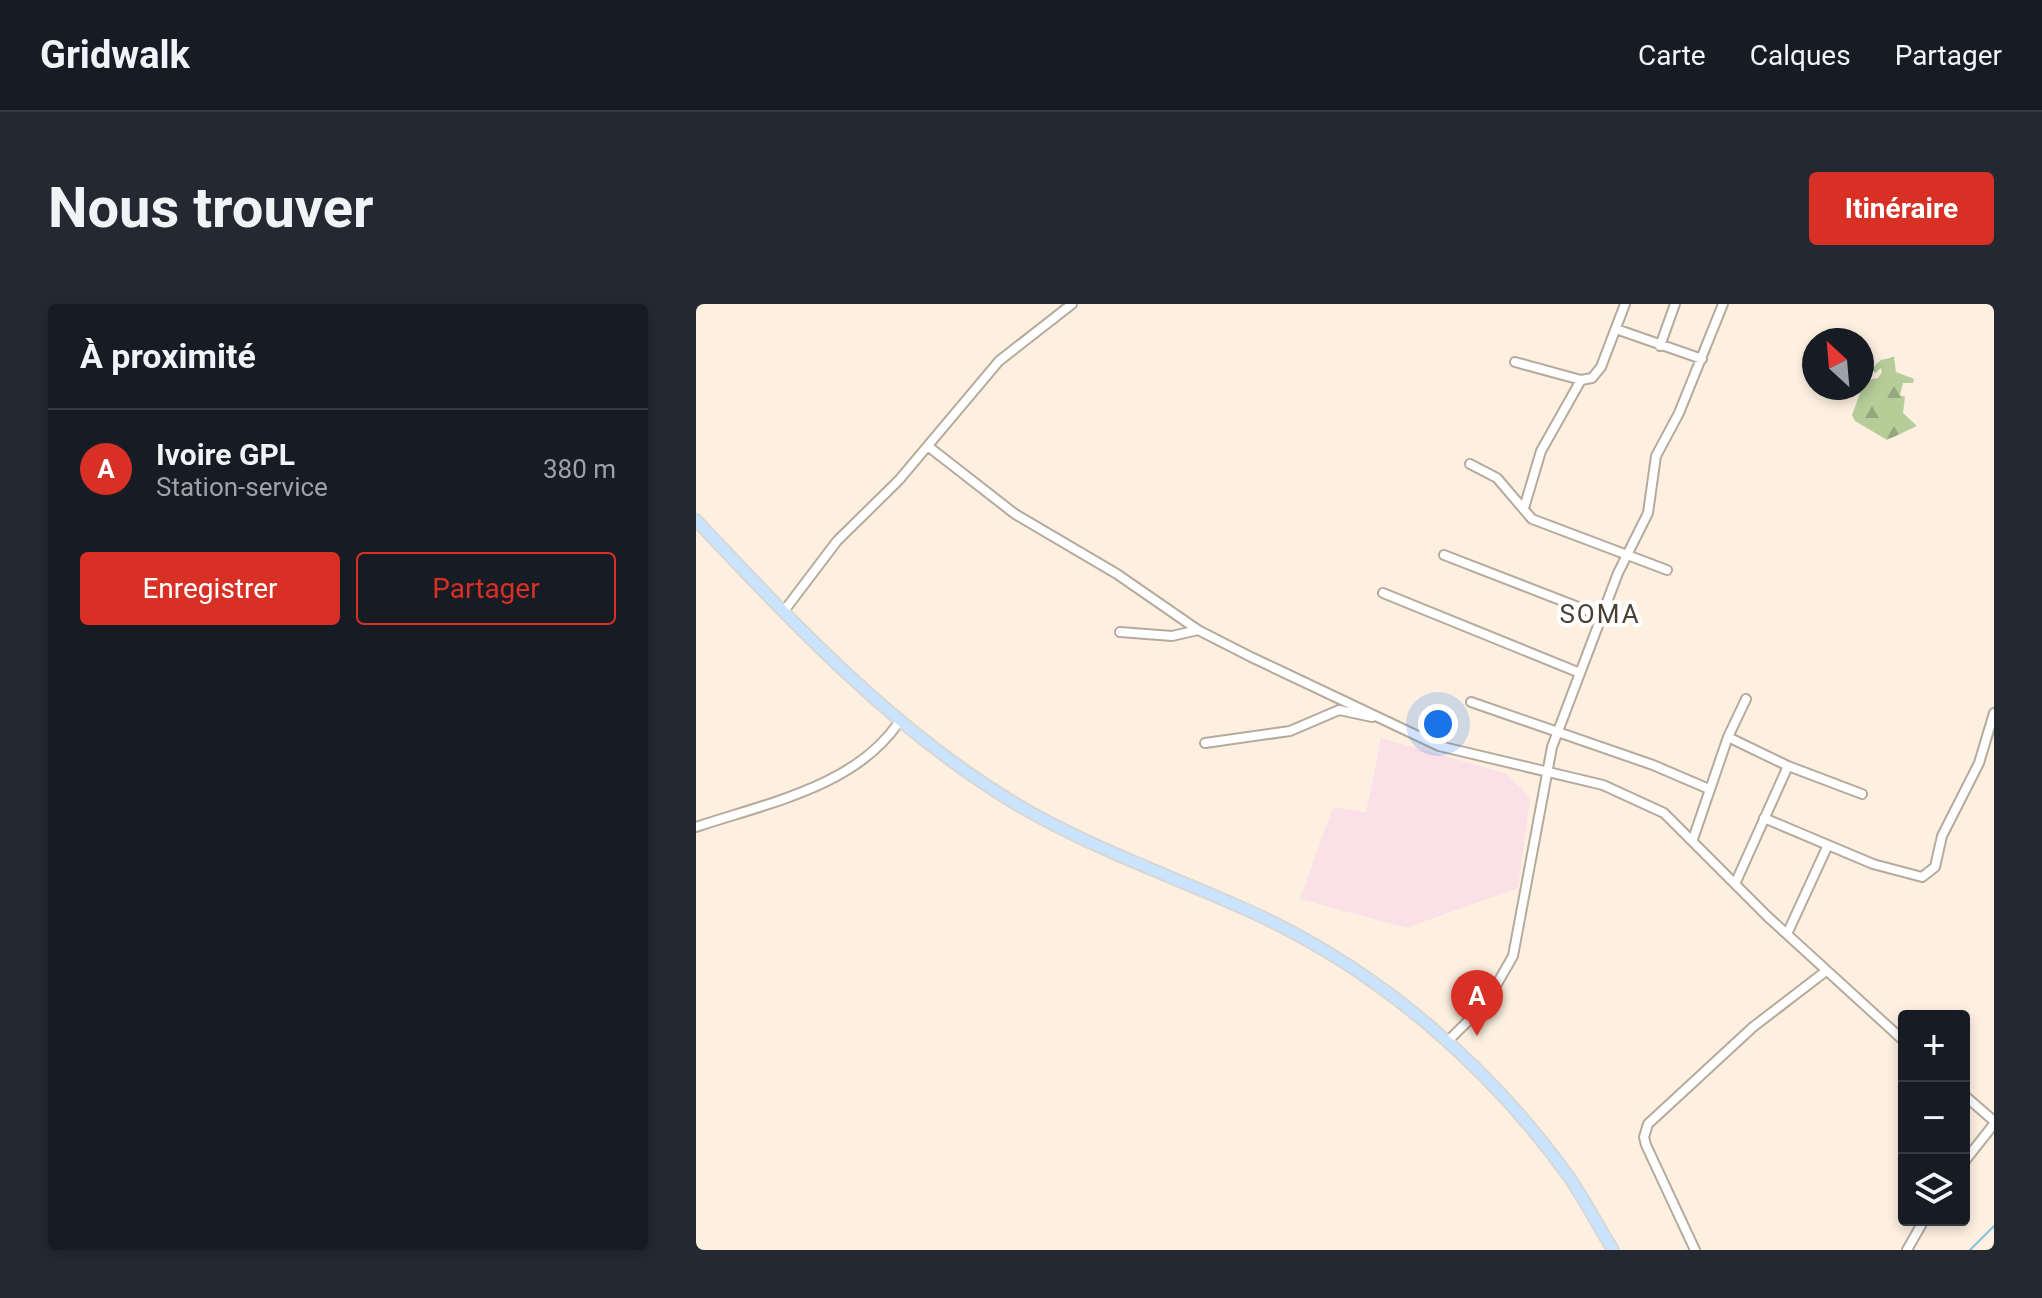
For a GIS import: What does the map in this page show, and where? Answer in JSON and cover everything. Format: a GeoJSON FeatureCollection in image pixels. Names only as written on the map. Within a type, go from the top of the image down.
{"type":"FeatureCollection","features":[{"type":"Feature","properties":{"kind":"main road"},"geometry":{"type":"LineString","coordinates":[[696,520],[784,611],[899,722],[1018,805],[1109,850],[1261,917],[1327,953],[1401,1003],[1448,1041],[1531,1128],[1571,1180],[1613,1250]]}},
{"type":"Feature","properties":{"kind":"street"},"geometry":{"type":"LineString","coordinates":[[784,611],[837,541],[878,504],[999,361],[1072,304]]}},
{"type":"Feature","properties":{"kind":"street"},"geometry":{"type":"LineString","coordinates":[[1515,362],[1581,380],[1592,378],[1597,373],[1625,304]]}},
{"type":"Feature","properties":{"kind":"street"},"geometry":{"type":"LineString","coordinates":[[1660,346],[1675,304]]}},
{"type":"Feature","properties":{"kind":"street"},"geometry":{"type":"LineString","coordinates":[[1448,1041],[1486,1003],[1513,956],[1545,772],[1557,733],[1626,554],[1648,513],[1656,456],[1702,359],[1723,304]]}},
{"type":"Feature","properties":{"kind":"street"},"geometry":{"type":"LineString","coordinates":[[1616,329],[1702,359]]}},
{"type":"Feature","properties":{"kind":"street"},"geometry":{"type":"LineString","coordinates":[[1524,508],[1541,451],[1581,380]]}},
{"type":"Feature","properties":{"kind":"street"},"geometry":{"type":"LineString","coordinates":[[929,447],[1015,514],[1117,574],[1198,630],[1439,746],[1621,792],[1664,813],[1787,934],[1898,1036]]}},
{"type":"Feature","properties":{"kind":"street"},"geometry":{"type":"LineString","coordinates":[[1470,464],[1497,478],[1536,521],[1667,570]]}},
{"type":"Feature","properties":{"kind":"street"},"geometry":{"type":"LineString","coordinates":[[1444,555],[1604,617]]}},
{"type":"Feature","properties":{"kind":"street"},"geometry":{"type":"LineString","coordinates":[[1383,593],[1580,673]]}},
{"type":"Feature","properties":{"kind":"street"},"geometry":{"type":"LineString","coordinates":[[1120,632],[1172,636],[1198,630]]}},
{"type":"Feature","properties":{"kind":"street"},"geometry":{"type":"LineString","coordinates":[[1693,839],[1728,737],[1746,699]]}},
{"type":"Feature","properties":{"kind":"street"},"geometry":{"type":"LineString","coordinates":[[1471,702],[1653,765],[1709,789]]}},
{"type":"Feature","properties":{"kind":"street"},"geometry":{"type":"LineString","coordinates":[[1205,743],[1290,731],[1339,710],[1377,717]]}},
{"type":"Feature","properties":{"kind":"street"},"geometry":{"type":"LineString","coordinates":[[1764,818],[1910,876],[1922,877],[1931,871],[1942,836],[1979,763],[1994,713]]}},
{"type":"Feature","properties":{"kind":"street"},"geometry":{"type":"LineString","coordinates":[[696,827],[813,787],[846,772],[884,744],[899,722]]}},
{"type":"Feature","properties":{"kind":"street"},"geometry":{"type":"LineString","coordinates":[[1728,737],[1788,766],[1862,794]]}},
{"type":"Feature","properties":{"kind":"street"},"geometry":{"type":"LineString","coordinates":[[1735,884],[1788,766]]}},
{"type":"Feature","properties":{"kind":"street"},"geometry":{"type":"LineString","coordinates":[[1787,934],[1828,845]]}},
{"type":"Feature","properties":{"kind":"street"},"geometry":{"type":"LineString","coordinates":[[1695,1250],[1677,1205],[1646,1145],[1644,1137],[1648,1124],[1753,1027],[1826,971]]}},
{"type":"Feature","properties":{"kind":"street"},"geometry":{"type":"LineString","coordinates":[[1970,1101],[1994,1123],[1970,1154]]}},
{"type":"Feature","properties":{"kind":"street"},"geometry":{"type":"LineString","coordinates":[[1907,1250],[1921,1226]]}},
{"type":"Feature","properties":{"kind":"shaded area"},"geometry":{"type":"Polygon","coordinates":[[[1381,738],[1505,773],[1523,790],[1530,799],[1518,888],[1406,928],[1300,899],[1333,807],[1366,812],[1381,738]]]}},
{"type":"Feature","properties":{"kind":"green space"},"geometry":{"type":"Polygon","coordinates":[[[1894,357],[1896,372],[1914,379],[1913,383],[1903,383],[1900,395],[1905,397],[1903,413],[1917,426],[1887,440],[1855,421],[1852,415],[1858,400],[1874,400],[1874,379],[1882,372],[1881,368],[1875,373],[1874,366],[1881,360],[1894,357]]]}},
{"type":"Feature","properties":{"kind":"waterway"},"geometry":{"type":"LineString","coordinates":[[1970,1250],[1994,1226]]}},
{"type":"Feature","properties":{"kind":"place","name":"Ivoire GPL"},"geometry":{"type":"Point","coordinates":[1477,1036]}},
{"type":"Feature","properties":{"kind":"district","name":"SOMA"},"geometry":{"type":"Point","coordinates":[1600,614]}}]}
